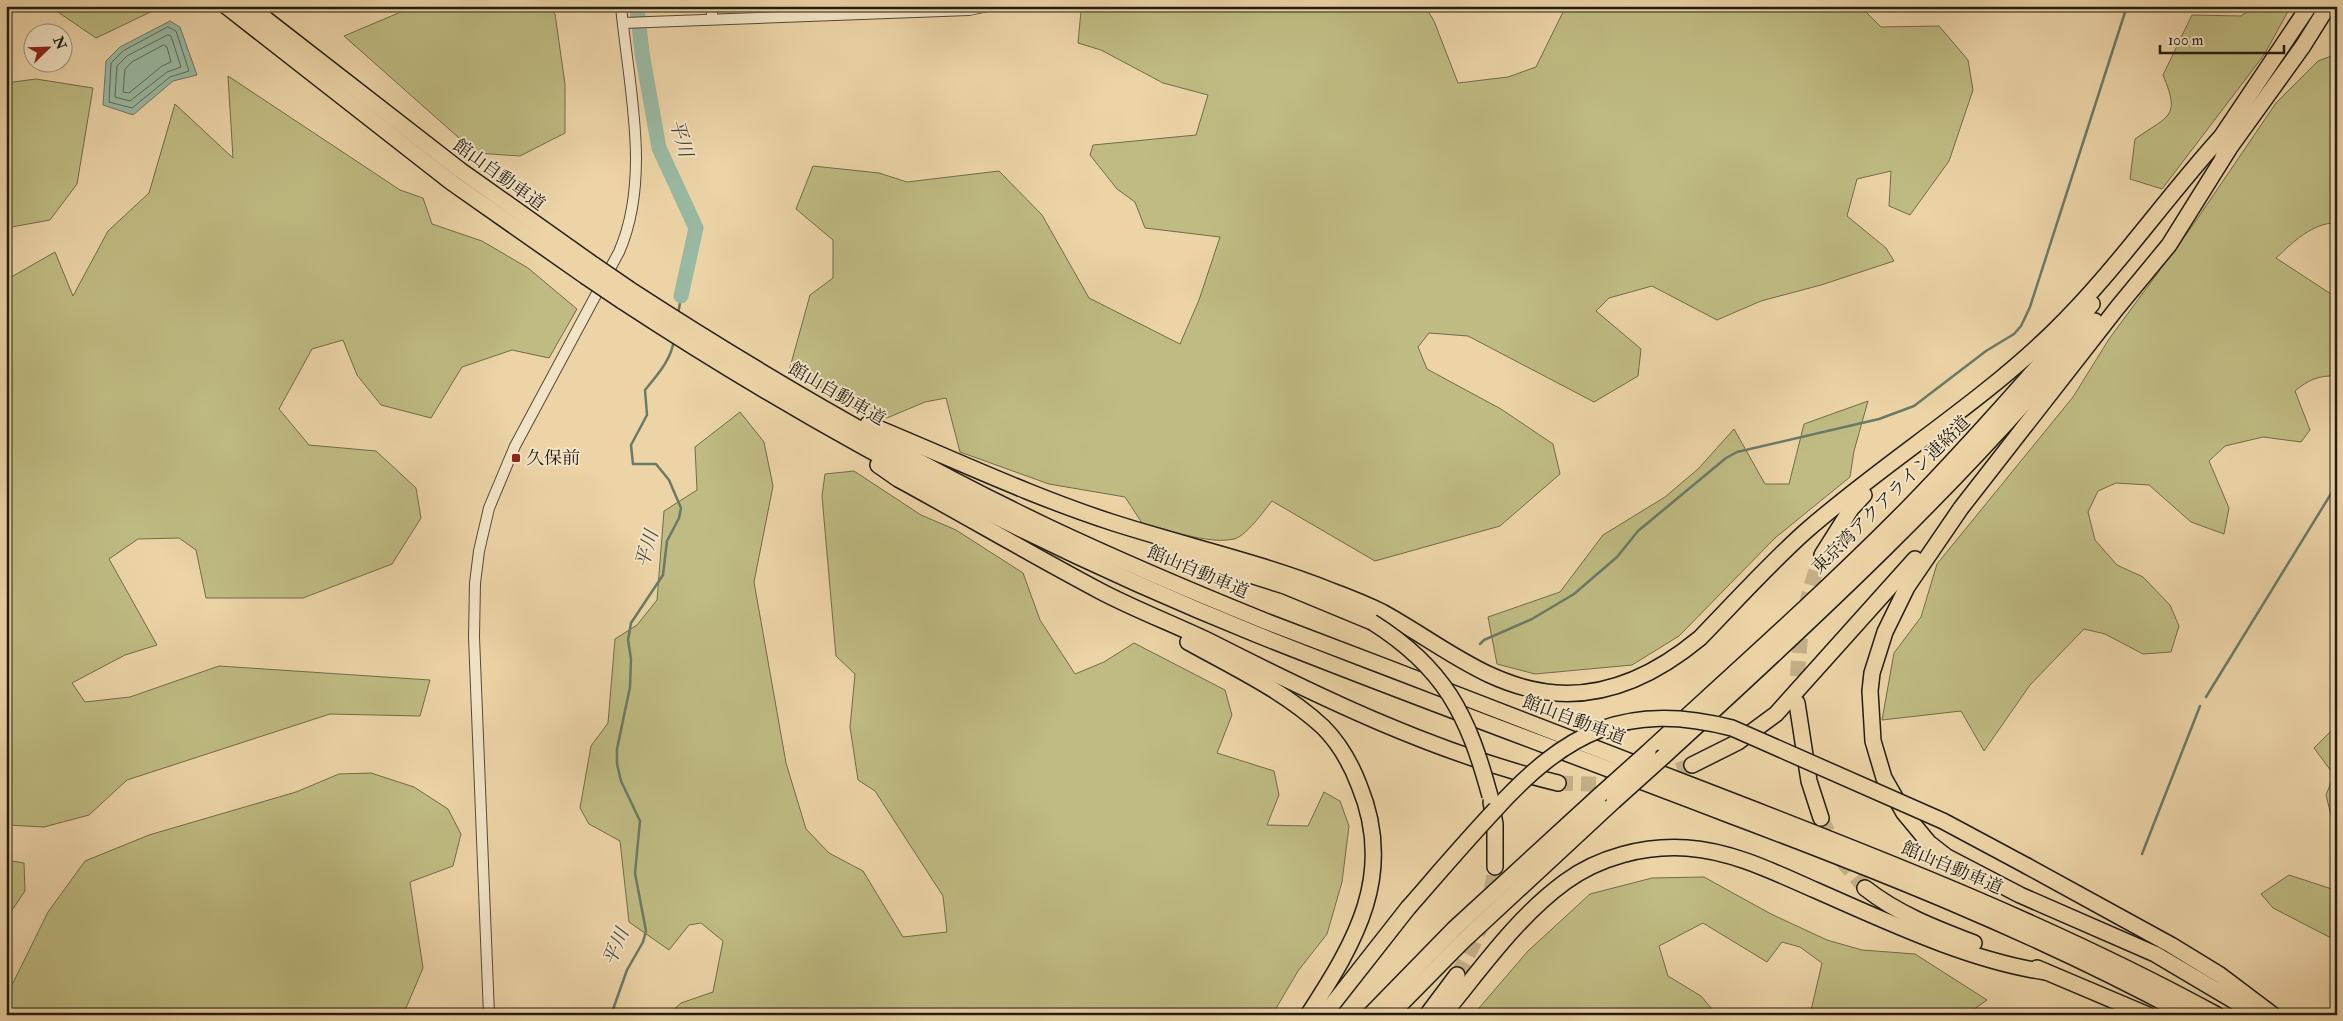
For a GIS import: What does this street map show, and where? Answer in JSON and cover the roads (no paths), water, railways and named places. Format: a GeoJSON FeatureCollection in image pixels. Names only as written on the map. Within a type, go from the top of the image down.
{"type":"FeatureCollection","features":[{"type":"Feature","properties":{"kind":"highway","name":"館山自動車道"},"geometry":{"type":"LineString","coordinates":[[226,6],[451,182],[688,335],[955,496],[1040,539],[1152,591],[1259,635],[1811,845],[1901,882],[2036,940],[2187,1015]]}},
{"type":"Feature","properties":{"kind":"highway","name":"館山自動車道"},"geometry":{"type":"LineString","coordinates":[[249,6],[589,271]]}},
{"type":"Feature","properties":{"kind":"highway"},"geometry":{"type":"LineString","coordinates":[[2258,1015],[2155,954],[2020,895],[1947,857],[1917,831],[1892,795],[1877,759],[1873,741],[1870,691],[1872,673],[1885,632],[1907,588],[1961,508],[2117,308],[2169,245],[2225,144],[2309,6]]}},
{"type":"Feature","properties":{"kind":"highway"},"geometry":{"type":"LineString","coordinates":[[2161,229],[2225,144],[2303,46],[2328,6]]}},
{"type":"Feature","properties":{"kind":"highway"},"geometry":{"type":"LineString","coordinates":[[1037,497],[1129,528],[1274,569],[1381,611],[1491,677],[1525,689],[1570,694],[1610,689],[1650,673],[1683,652],[1700,638],[1806,531],[1985,393],[2053,332],[2092,290],[2182,180],[2225,144]]}},
{"type":"Feature","properties":{"kind":"highway","name":"東京湾アクアライン連絡道"},"geometry":{"type":"LineString","coordinates":[[1370,1015],[1454,929],[1750,659],[1906,510],[2161,229]]}},
{"type":"Feature","properties":{"kind":"highway","name":"東京湾アクアライン連絡道"},"geometry":{"type":"LineString","coordinates":[[1390,1015],[1463,941],[1758,670],[1916,519],[2061,363],[2161,229]]}},
{"type":"Feature","properties":{"kind":"highway","name":"館山自動車道"},"geometry":{"type":"LineString","coordinates":[[807,408],[1046,526],[1158,577],[1925,876],[2102,956],[2217,1015]]}},
{"type":"Feature","properties":{"kind":"highway"},"geometry":{"type":"LineString","coordinates":[[807,408],[930,450],[1107,528],[1285,586],[1372,622],[1400,640],[1438,677],[1458,705],[1472,738],[1490,796],[1494,824],[1495,868]]}},
{"type":"Feature","properties":{"kind":"highway"},"geometry":{"type":"LineString","coordinates":[[807,408],[898,479],[1102,592],[1294,684],[1421,738],[1506,770],[1558,783]]}},
{"type":"Feature","properties":{"kind":"highway"},"geometry":{"type":"LineString","coordinates":[[1822,555],[1851,509],[1911,449]]}},
{"type":"Feature","properties":{"kind":"highway"},"geometry":{"type":"LineString","coordinates":[[1692,765],[1738,742],[1776,714],[1904,574],[1942,525],[1961,508]]}},
{"type":"Feature","properties":{"kind":"highway"},"geometry":{"type":"LineString","coordinates":[[1148,613],[1155,624],[1268,686],[1311,717],[1325,729],[1344,755],[1362,793],[1372,841],[1371,887],[1353,941],[1308,1015]]}},
{"type":"Feature","properties":{"kind":"highway"},"geometry":{"type":"LineString","coordinates":[[1797,703],[1809,781],[1821,818]]}},
{"type":"Feature","properties":{"kind":"highway"},"geometry":{"type":"LineString","coordinates":[[1324,1015],[1408,908],[1509,794],[1542,762],[1582,736],[1618,723],[1641,719],[1708,721],[1732,728],[1943,821],[2171,945],[2220,976],[2273,1015]]}},
{"type":"Feature","properties":{"kind":"highway"},"geometry":{"type":"LineString","coordinates":[[1443,1015],[1524,917],[1566,881],[1581,871],[1613,857],[1666,848],[1705,850],[1748,861],[1930,939],[2023,969],[2046,972]]}},
{"type":"Feature","properties":{"kind":"highway"},"geometry":{"type":"LineString","coordinates":[[1865,888],[1895,909],[1925,924],[2148,1015]]}},
{"type":"Feature","properties":{"kind":"highway"},"geometry":{"type":"LineString","coordinates":[[1427,1015],[1457,975]]}},
{"type":"Feature","properties":{"kind":"street"},"geometry":{"type":"LineString","coordinates":[[490,1015],[474,636],[477,566],[486,522],[497,486],[524,429],[619,252],[626,232],[633,190],[635,148],[633,100],[621,6]]}},
{"type":"Feature","properties":{"kind":"street"},"geometry":{"type":"LineString","coordinates":[[712,6],[712,19]]}},
{"type":"Feature","properties":{"kind":"street"},"geometry":{"type":"LineString","coordinates":[[623,23],[969,10],[988,6]]}},
{"type":"Feature","properties":{"kind":"water"},"geometry":{"type":"Polygon","coordinates":[[[170,21],[180,27],[197,75],[173,81],[133,115],[103,105],[106,61],[120,47],[170,21]]]}},
{"type":"Feature","properties":{"kind":"waterway","name":"平川"},"geometry":{"type":"LineString","coordinates":[[637,6],[642,53],[659,148],[696,228],[681,296]]}},
{"type":"Feature","properties":{"kind":"waterway"},"geometry":{"type":"LineString","coordinates":[[1480,644],[1484,640],[1532,619],[1574,594],[1617,557],[1638,531],[1726,458],[1737,452],[1879,419],[1914,406],[1986,351],[2014,334],[2021,326],[2030,307],[2127,6]]}},
{"type":"Feature","properties":{"kind":"waterway","name":"平川"},"geometry":{"type":"LineString","coordinates":[[678,315],[681,296]]}},
{"type":"Feature","properties":{"kind":"waterway","name":"平川"},"geometry":{"type":"LineString","coordinates":[[611,1015],[627,970],[643,942],[646,931],[635,873],[640,821],[621,781],[617,764],[617,749],[630,687],[631,659],[628,640],[631,623],[663,575],[667,541],[679,518],[681,508],[669,480],[656,464],[633,464],[631,445],[647,415],[645,390],[667,360],[674,340]]}},
{"type":"Feature","properties":{"kind":"waterway"},"geometry":{"type":"LineString","coordinates":[[2206,697],[2337,484]]}},
{"type":"Feature","properties":{"kind":"waterway"},"geometry":{"type":"LineString","coordinates":[[2142,854],[2200,706]]}},
{"type":"Feature","properties":{"kind":"tunnel"},"geometry":{"type":"LineString","coordinates":[[1797,699],[1802,626],[1815,572],[1822,555]]}},
{"type":"Feature","properties":{"kind":"tunnel"},"geometry":{"type":"LineString","coordinates":[[1656,778],[1692,765]]}},
{"type":"Feature","properties":{"kind":"tunnel"},"geometry":{"type":"LineString","coordinates":[[1558,783],[1619,785]]}},
{"type":"Feature","properties":{"kind":"tunnel"},"geometry":{"type":"LineString","coordinates":[[1821,818],[1842,861],[1865,888]]}},
{"type":"Feature","properties":{"kind":"tunnel"},"geometry":{"type":"LineString","coordinates":[[1457,975],[1482,923],[1490,896],[1495,867]]}},
{"type":"Feature","properties":{"kind":"place","name":"久保前"},"geometry":{"type":"Point","coordinates":[516,458]}}]}
